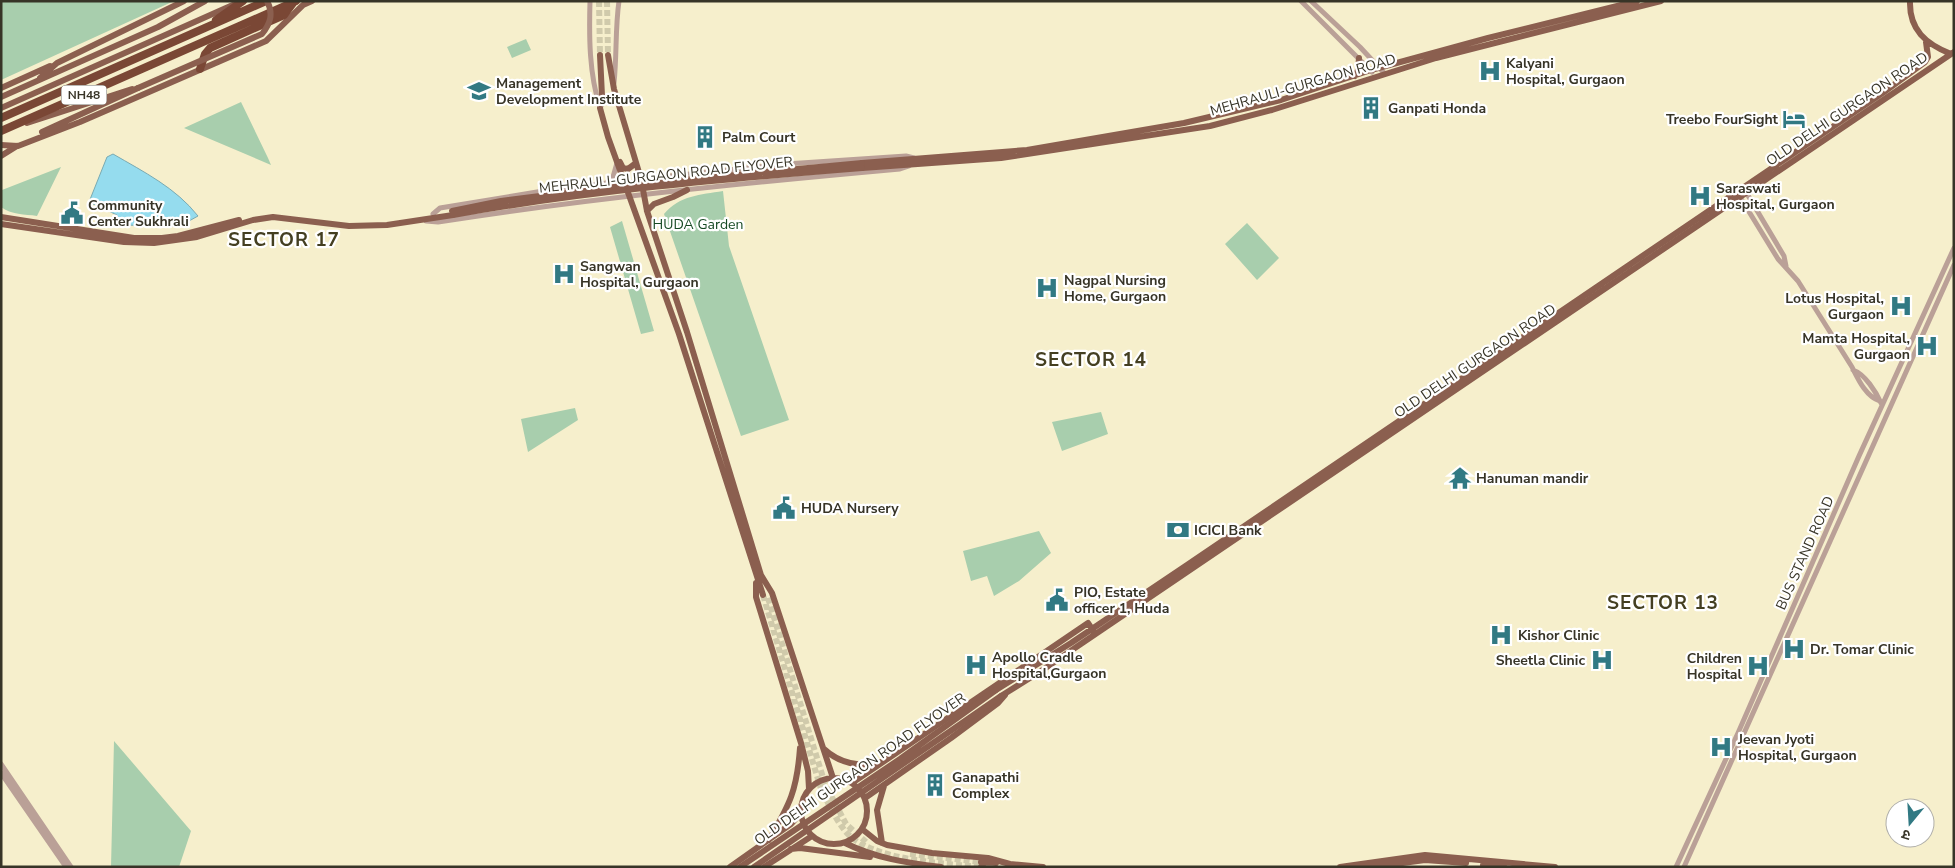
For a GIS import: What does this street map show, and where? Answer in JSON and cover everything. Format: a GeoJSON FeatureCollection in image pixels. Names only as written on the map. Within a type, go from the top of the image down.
{"type":"FeatureCollection","features":[{"type":"Feature","properties":{"kind":"highway"},"geometry":{"type":"LineString","coordinates":[[200,31],[242,1]]}},
{"type":"Feature","properties":{"kind":"highway","name":"NH48"},"geometry":{"type":"LineString","coordinates":[[1,118],[267,1]]}},
{"type":"Feature","properties":{"kind":"highway"},"geometry":{"type":"LineString","coordinates":[[200,69],[205,54],[210,48],[284,15],[294,2]]}},
{"type":"Feature","properties":{"kind":"highway","name":"NH48"},"geometry":{"type":"LineString","coordinates":[[2,131],[294,2]]}},
{"type":"Feature","properties":{"kind":"main road"},"geometry":{"type":"LineString","coordinates":[[1,88],[184,1]]}},
{"type":"Feature","properties":{"kind":"main road"},"geometry":{"type":"LineString","coordinates":[[1,97],[158,26],[205,1]]}},
{"type":"Feature","properties":{"kind":"main road"},"geometry":{"type":"LineString","coordinates":[[1,108],[242,1]]}},
{"type":"Feature","properties":{"kind":"main road"},"geometry":{"type":"LineString","coordinates":[[1,156],[56,126],[262,34],[268,26],[271,17],[267,1]]}},
{"type":"Feature","properties":{"kind":"main road"},"geometry":{"type":"LineString","coordinates":[[1,145],[18,146],[80,122],[266,41],[303,5],[312,1]]}},
{"type":"Feature","properties":{"kind":"main road","name":"MEHRAULI-GURGAON ROAD"},"geometry":{"type":"LineString","coordinates":[[915,161],[1027,152],[1210,126],[1272,110],[1385,74],[1637,1]]}},
{"type":"Feature","properties":{"kind":"main road","name":"MEHRAULI-GURGAON ROAD"},"geometry":{"type":"LineString","coordinates":[[1027,152],[1221,115],[1299,95],[1371,70],[1488,38],[1556,25],[1661,1]]}},
{"type":"Feature","properties":{"kind":"main road"},"geometry":{"type":"LineString","coordinates":[[1910,1],[1910,16],[1926,42],[1952,53]]}},
{"type":"Feature","properties":{"kind":"main road","name":"OLD DELHI GURGAON ROAD"},"geometry":{"type":"LineString","coordinates":[[1010,691],[1092,628],[1743,194],[1881,97],[1925,62],[1928,57],[1926,42]]}},
{"type":"Feature","properties":{"kind":"main road","name":"OLD DELHI GURGAON ROAD"},"geometry":{"type":"LineString","coordinates":[[1071,643],[1881,97],[1952,53]]}},
{"type":"Feature","properties":{"kind":"main road"},"geometry":{"type":"LineString","coordinates":[[600,55],[602,96],[600,108],[608,137],[682,343],[765,595]]}},
{"type":"Feature","properties":{"kind":"main road"},"geometry":{"type":"LineString","coordinates":[[608,55],[614,89],[636,163],[647,211],[687,332],[759,576],[772,593],[833,778]]}},
{"type":"Feature","properties":{"kind":"main road"},"geometry":{"type":"LineString","coordinates":[[1355,76],[1358,70],[1359,58]]}},
{"type":"Feature","properties":{"kind":"main road"},"geometry":{"type":"LineString","coordinates":[[33,84],[57,63]]}},
{"type":"Feature","properties":{"kind":"main road"},"geometry":{"type":"LineString","coordinates":[[2,131],[79,107],[119,92],[138,88]]}},
{"type":"Feature","properties":{"kind":"main road"},"geometry":{"type":"LineString","coordinates":[[608,137],[623,168],[628,169],[636,163]]}},
{"type":"Feature","properties":{"kind":"main road","name":"MEHRAULI-GURGAON ROAD FLYOVER"},"geometry":{"type":"LineString","coordinates":[[421,220],[452,213],[552,199],[862,165],[915,161]]}},
{"type":"Feature","properties":{"kind":"main road"},"geometry":{"type":"LineString","coordinates":[[647,211],[654,204],[673,198],[687,190]]}},
{"type":"Feature","properties":{"kind":"main road"},"geometry":{"type":"LineString","coordinates":[[1,224],[26,225],[134,238],[162,238],[192,234],[262,214],[287,213],[350,222],[407,219],[433,214]]}},
{"type":"Feature","properties":{"kind":"main road","name":"MEHRAULI-GURGAON ROAD FLYOVER"},"geometry":{"type":"LineString","coordinates":[[433,214],[452,213]]}},
{"type":"Feature","properties":{"kind":"main road"},"geometry":{"type":"LineString","coordinates":[[1,217],[26,225],[124,242],[154,243],[197,237],[253,220],[273,217],[349,226],[387,225],[421,220]]}},
{"type":"Feature","properties":{"kind":"main road"},"geometry":{"type":"LineString","coordinates":[[759,576],[756,597],[801,743],[808,771],[809,789]]}},
{"type":"Feature","properties":{"kind":"main road"},"geometry":{"type":"LineString","coordinates":[[852,783],[1092,628]]}},
{"type":"Feature","properties":{"kind":"main road","name":"OLD DELHI GURGAON ROAD FLYOVER"},"geometry":{"type":"LineString","coordinates":[[740,867],[900,759],[996,690],[1071,643]]}},
{"type":"Feature","properties":{"kind":"main road"},"geometry":{"type":"LineString","coordinates":[[865,798],[994,707],[1010,691]]}},
{"type":"Feature","properties":{"kind":"main road","name":"OLD DELHI GURGAON ROAD FLYOVER"},"geometry":{"type":"LineString","coordinates":[[754,867],[1010,691]]}},
{"type":"Feature","properties":{"kind":"main road"},"geometry":{"type":"LineString","coordinates":[[769,840],[787,810],[795,789],[801,743]]}},
{"type":"Feature","properties":{"kind":"main road"},"geometry":{"type":"LineString","coordinates":[[823,748],[836,758],[852,763],[866,764],[885,761]]}},
{"type":"Feature","properties":{"kind":"main road"},"geometry":{"type":"LineString","coordinates":[[833,778],[844,779],[861,791],[865,798],[868,815],[862,829],[856,836],[845,843],[833,844],[825,843],[812,836],[806,829],[801,813],[804,798],[809,789],[820,780],[833,778]]}},
{"type":"Feature","properties":{"kind":"main road"},"geometry":{"type":"LineString","coordinates":[[882,843],[877,810],[878,801],[885,785]]}},
{"type":"Feature","properties":{"kind":"main road"},"geometry":{"type":"LineString","coordinates":[[730,867],[769,840],[801,813]]}},
{"type":"Feature","properties":{"kind":"main road"},"geometry":{"type":"LineString","coordinates":[[862,829],[872,838],[882,843],[932,853],[988,858],[1010,864]]}},
{"type":"Feature","properties":{"kind":"main road"},"geometry":{"type":"LineString","coordinates":[[764,867],[812,836]]}},
{"type":"Feature","properties":{"kind":"main road"},"geometry":{"type":"LineString","coordinates":[[845,843],[886,858]]}},
{"type":"Feature","properties":{"kind":"main road"},"geometry":{"type":"LineString","coordinates":[[791,849],[800,848],[886,858],[941,867]]}},
{"type":"Feature","properties":{"kind":"main road"},"geometry":{"type":"LineString","coordinates":[[1340,867],[1425,855],[1555,867]]}},
{"type":"Feature","properties":{"kind":"main road"},"geometry":{"type":"LineString","coordinates":[[1373,867],[1425,860],[1504,867]]}},
{"type":"Feature","properties":{"kind":"main road"},"geometry":{"type":"LineString","coordinates":[[982,865],[1010,864],[1043,867]]}},
{"type":"Feature","properties":{"kind":"street"},"geometry":{"type":"LineString","coordinates":[[590,1],[591,60],[594,90],[600,108]]}},
{"type":"Feature","properties":{"kind":"street"},"geometry":{"type":"LineString","coordinates":[[614,89],[617,59],[616,26],[619,1]]}},
{"type":"Feature","properties":{"kind":"street"},"geometry":{"type":"LineString","coordinates":[[1301,1],[1376,77]]}},
{"type":"Feature","properties":{"kind":"street"},"geometry":{"type":"LineString","coordinates":[[1311,1],[1385,74]]}},
{"type":"Feature","properties":{"kind":"street"},"geometry":{"type":"LineString","coordinates":[[640,179],[856,158],[906,156],[915,161]]}},
{"type":"Feature","properties":{"kind":"street"},"geometry":{"type":"LineString","coordinates":[[421,220],[438,222],[526,208],[643,194],[900,169],[915,161]]}},
{"type":"Feature","properties":{"kind":"street"},"geometry":{"type":"LineString","coordinates":[[433,214],[440,208],[543,190],[608,182],[617,163]]}},
{"type":"Feature","properties":{"kind":"street"},"geometry":{"type":"LineString","coordinates":[[666,177],[668,192]]}},
{"type":"Feature","properties":{"kind":"street"},"geometry":{"type":"LineString","coordinates":[[600,184],[602,200]]}},
{"type":"Feature","properties":{"kind":"street"},"geometry":{"type":"LineString","coordinates":[[1743,194],[1784,256],[1786,266],[1798,281],[1856,377],[1873,398],[1882,403]]}},
{"type":"Feature","properties":{"kind":"street","name":"BUS STAND ROAD"},"geometry":{"type":"LineString","coordinates":[[1676,867],[1815,559],[1882,403],[1954,248]]}},
{"type":"Feature","properties":{"kind":"street","name":"BUS STAND ROAD"},"geometry":{"type":"LineString","coordinates":[[1684,867],[1822,562],[1880,427],[1954,266]]}},
{"type":"Feature","properties":{"kind":"street"},"geometry":{"type":"LineString","coordinates":[[1815,559],[1822,562]]}},
{"type":"Feature","properties":{"kind":"street"},"geometry":{"type":"LineString","coordinates":[[1,764],[25,805],[66,867]]}},
{"type":"Feature","properties":{"kind":"street"},"geometry":{"type":"LineString","coordinates":[[1,773],[71,867]]}},
{"type":"Feature","properties":{"kind":"green space"},"geometry":{"type":"Polygon","coordinates":[[[1,1],[174,1],[1,80],[1,1]]]}},
{"type":"Feature","properties":{"kind":"green space"},"geometry":{"type":"Polygon","coordinates":[[[526,39],[531,50],[512,58],[507,47],[526,39]]]}},
{"type":"Feature","properties":{"kind":"green space"},"geometry":{"type":"Polygon","coordinates":[[[241,102],[268,158],[271,165],[184,128],[241,102]]]}},
{"type":"Feature","properties":{"kind":"green space"},"geometry":{"type":"Polygon","coordinates":[[[61,167],[37,216],[14,213],[1,207],[2,190],[61,167]]]}},
{"type":"Feature","properties":{"kind":"green space","name":"HUDA Garden"},"geometry":{"type":"Polygon","coordinates":[[[723,191],[729,246],[789,420],[741,436],[664,214],[684,199],[723,191]]]}},
{"type":"Feature","properties":{"kind":"green space"},"geometry":{"type":"Polygon","coordinates":[[[622,221],[654,331],[641,334],[610,227],[622,221]]]}},
{"type":"Feature","properties":{"kind":"green space"},"geometry":{"type":"Polygon","coordinates":[[[1247,223],[1279,258],[1257,280],[1225,244],[1247,223]]]}},
{"type":"Feature","properties":{"kind":"green space"},"geometry":{"type":"Polygon","coordinates":[[[575,408],[578,420],[528,452],[521,419],[575,408]]]}},
{"type":"Feature","properties":{"kind":"green space"},"geometry":{"type":"Polygon","coordinates":[[[1101,412],[1108,434],[1062,451],[1052,422],[1101,412]]]}},
{"type":"Feature","properties":{"kind":"green space"},"geometry":{"type":"Polygon","coordinates":[[[1039,531],[1051,553],[1019,581],[994,596],[987,576],[971,581],[963,551],[1039,531]]]}},
{"type":"Feature","properties":{"kind":"green space"},"geometry":{"type":"Polygon","coordinates":[[[114,741],[191,831],[179,867],[111,867],[114,741]]]}},
{"type":"Feature","properties":{"kind":"water"},"geometry":{"type":"Polygon","coordinates":[[[113,154],[170,189],[198,216],[180,226],[120,225],[117,215],[89,202],[107,157],[113,154]]]}},
{"type":"Feature","properties":{"kind":"tunnel"},"geometry":{"type":"LineString","coordinates":[[599,1],[600,55]]}},
{"type":"Feature","properties":{"kind":"tunnel"},"geometry":{"type":"LineString","coordinates":[[607,1],[608,55]]}},
{"type":"Feature","properties":{"kind":"tunnel"},"geometry":{"type":"LineString","coordinates":[[763,595],[820,786],[828,804],[846,832],[858,842],[890,855],[929,862],[981,867]]}},
{"type":"Feature","properties":{"kind":"tunnel"},"geometry":{"type":"LineString","coordinates":[[768,598],[825,784],[846,824],[866,842]]}},
{"type":"Feature","properties":{"kind":"tunnel"},"geometry":{"type":"LineString","coordinates":[[910,854],[981,862]]}},
{"type":"Feature","properties":{"kind":"place","name":"Kalyani Hospital, Gurgaon"},"geometry":{"type":"Point","coordinates":[1490,71]}},
{"type":"Feature","properties":{"kind":"place","name":"Management Development Institute"},"geometry":{"type":"Point","coordinates":[479,91]}},
{"type":"Feature","properties":{"kind":"place","name":"Ganpati Honda"},"geometry":{"type":"Point","coordinates":[1371,108]}},
{"type":"Feature","properties":{"kind":"place","name":"Treebo FourSight"},"geometry":{"type":"Point","coordinates":[1794,119]}},
{"type":"Feature","properties":{"kind":"place","name":"Palm Court"},"geometry":{"type":"Point","coordinates":[705,137]}},
{"type":"Feature","properties":{"kind":"place","name":"Saraswati Hospital, Gurgaon"},"geometry":{"type":"Point","coordinates":[1700,196]}},
{"type":"Feature","properties":{"kind":"place","name":"Community Center Sukhrali"},"geometry":{"type":"Point","coordinates":[72,213]}},
{"type":"Feature","properties":{"kind":"place","name":"Sangwan Hospital, Gurgaon"},"geometry":{"type":"Point","coordinates":[564,274]}},
{"type":"Feature","properties":{"kind":"place","name":"Nagpal Nursing Home, Gurgaon"},"geometry":{"type":"Point","coordinates":[1047,288]}},
{"type":"Feature","properties":{"kind":"place","name":"Lotus Hospital, Gurgaon"},"geometry":{"type":"Point","coordinates":[1901,306]}},
{"type":"Feature","properties":{"kind":"place","name":"Mamta Hospital, Gurgaon"},"geometry":{"type":"Point","coordinates":[1927,346]}},
{"type":"Feature","properties":{"kind":"place","name":"Hanuman mandir"},"geometry":{"type":"Point","coordinates":[1460,478]}},
{"type":"Feature","properties":{"kind":"place","name":"HUDA Nursery"},"geometry":{"type":"Point","coordinates":[784,508]}},
{"type":"Feature","properties":{"kind":"place","name":"ICICI Bank"},"geometry":{"type":"Point","coordinates":[1178,530]}},
{"type":"Feature","properties":{"kind":"place","name":"PIO, Estate officer 1, Huda"},"geometry":{"type":"Point","coordinates":[1057,600]}},
{"type":"Feature","properties":{"kind":"place","name":"Kishor Clinic"},"geometry":{"type":"Point","coordinates":[1501,635]}},
{"type":"Feature","properties":{"kind":"place","name":"Dr. Tomar Clinic"},"geometry":{"type":"Point","coordinates":[1794,649]}},
{"type":"Feature","properties":{"kind":"place","name":"Sheetla Clinic"},"geometry":{"type":"Point","coordinates":[1602,660]}},
{"type":"Feature","properties":{"kind":"place","name":"Apollo Cradle Hospital,Gurgaon"},"geometry":{"type":"Point","coordinates":[976,665]}},
{"type":"Feature","properties":{"kind":"place","name":"Children Hospital"},"geometry":{"type":"Point","coordinates":[1758,666]}},
{"type":"Feature","properties":{"kind":"place","name":"Jeevan Jyoti Hospital, Gurgaon"},"geometry":{"type":"Point","coordinates":[1721,747]}},
{"type":"Feature","properties":{"kind":"place","name":"Ganapathi Complex"},"geometry":{"type":"Point","coordinates":[935,785]}},
{"type":"Feature","properties":{"kind":"district","name":"SECTOR 17"},"geometry":{"type":"Point","coordinates":[284,240]}},
{"type":"Feature","properties":{"kind":"district","name":"SECTOR 14"},"geometry":{"type":"Point","coordinates":[1091,360]}},
{"type":"Feature","properties":{"kind":"district","name":"SECTOR 13"},"geometry":{"type":"Point","coordinates":[1663,603]}}]}
